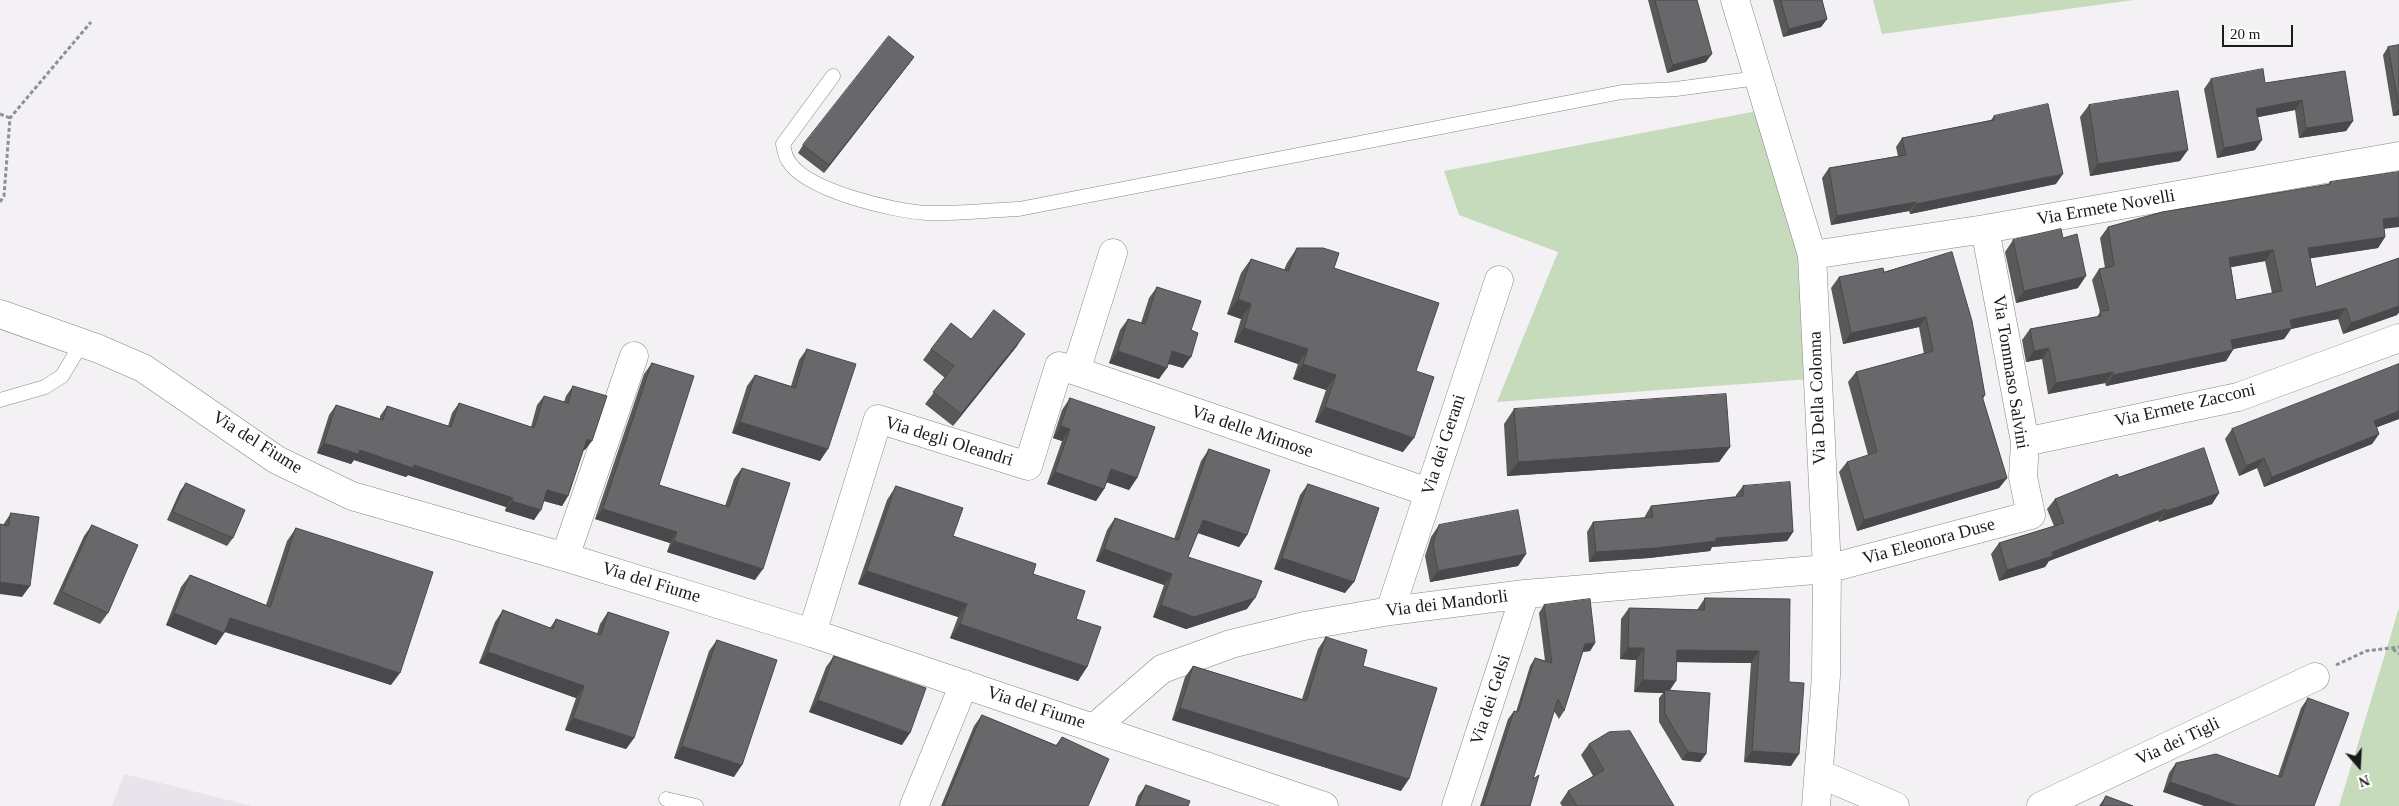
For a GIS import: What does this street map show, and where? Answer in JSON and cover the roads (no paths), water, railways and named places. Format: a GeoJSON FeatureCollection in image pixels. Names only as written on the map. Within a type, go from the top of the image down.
{"type":"FeatureCollection","features":[{"type":"Feature","properties":{"kind":"street","name":"Via Della Colonna"},"geometry":{"type":"LineString","coordinates":[[1735,0],[1812,255],[1827,569],[1826,676],[1820,774],[1816,806]]}},
{"type":"Feature","properties":{"kind":"street","name":"Via Ermete Novelli"},"geometry":{"type":"LineString","coordinates":[[1812,255],[1985,229],[2399,156]]}},
{"type":"Feature","properties":{"kind":"street","name":"Via Tommaso Salvini"},"geometry":{"type":"LineString","coordinates":[[1985,229],[2025,442],[2024,476],[2031,514]]}},
{"type":"Feature","properties":{"kind":"street"},"geometry":{"type":"LineString","coordinates":[[1076,372],[1113,253]]}},
{"type":"Feature","properties":{"kind":"street","name":"Via dei Gerani"},"geometry":{"type":"LineString","coordinates":[[1390,611],[1499,280]]}},
{"type":"Feature","properties":{"kind":"street","name":"Via del Fiume"},"geometry":{"type":"LineString","coordinates":[[0,314],[82,343],[143,368],[277,460],[352,496],[565,557],[812,633],[1095,727],[1324,806]]}},
{"type":"Feature","properties":{"kind":"street","name":"Via Ermete Zacconi"},"geometry":{"type":"LineString","coordinates":[[2025,442],[2238,397],[2399,338]]}},
{"type":"Feature","properties":{"kind":"street"},"geometry":{"type":"LineString","coordinates":[[565,557],[634,356]]}},
{"type":"Feature","properties":{"kind":"street","name":"Via degli Oleandri"},"geometry":{"type":"LineString","coordinates":[[812,633],[878,419],[1028,466],[1059,366],[1076,372]]}},
{"type":"Feature","properties":{"kind":"street","name":"Via delle Mimose"},"geometry":{"type":"LineString","coordinates":[[1076,372],[1428,492]]}},
{"type":"Feature","properties":{"kind":"street","name":"Via Eleonora Duse"},"geometry":{"type":"LineString","coordinates":[[1827,569],[2031,514]]}},
{"type":"Feature","properties":{"kind":"street","name":"Via dei Mandorli"},"geometry":{"type":"LineString","coordinates":[[1095,727],[1162,669],[1231,644],[1304,626],[1390,611],[1525,594],[1827,569]]}},
{"type":"Feature","properties":{"kind":"street","name":"Via dei Gelsi"},"geometry":{"type":"LineString","coordinates":[[1456,806],[1525,594]]}},
{"type":"Feature","properties":{"kind":"street","name":"Via dei Tigli"},"geometry":{"type":"LineString","coordinates":[[2041,806],[2315,678]]}},
{"type":"Feature","properties":{"kind":"street"},"geometry":{"type":"LineString","coordinates":[[914,806],[964,684]]}},
{"type":"Feature","properties":{"kind":"street"},"geometry":{"type":"LineString","coordinates":[[1820,774],[1895,806]]}},
{"type":"Feature","properties":{"kind":"lane"},"geometry":{"type":"LineString","coordinates":[[833,76],[783,144],[788,161],[803,176],[829,190],[876,204],[926,213],[1019,209],[1622,92],[1676,89],[1758,78]]}},
{"type":"Feature","properties":{"kind":"lane"},"geometry":{"type":"LineString","coordinates":[[0,400],[44,387],[62,376],[82,343]]}},
{"type":"Feature","properties":{"kind":"lane"},"geometry":{"type":"LineString","coordinates":[[666,799],[696,806]]}}]}
